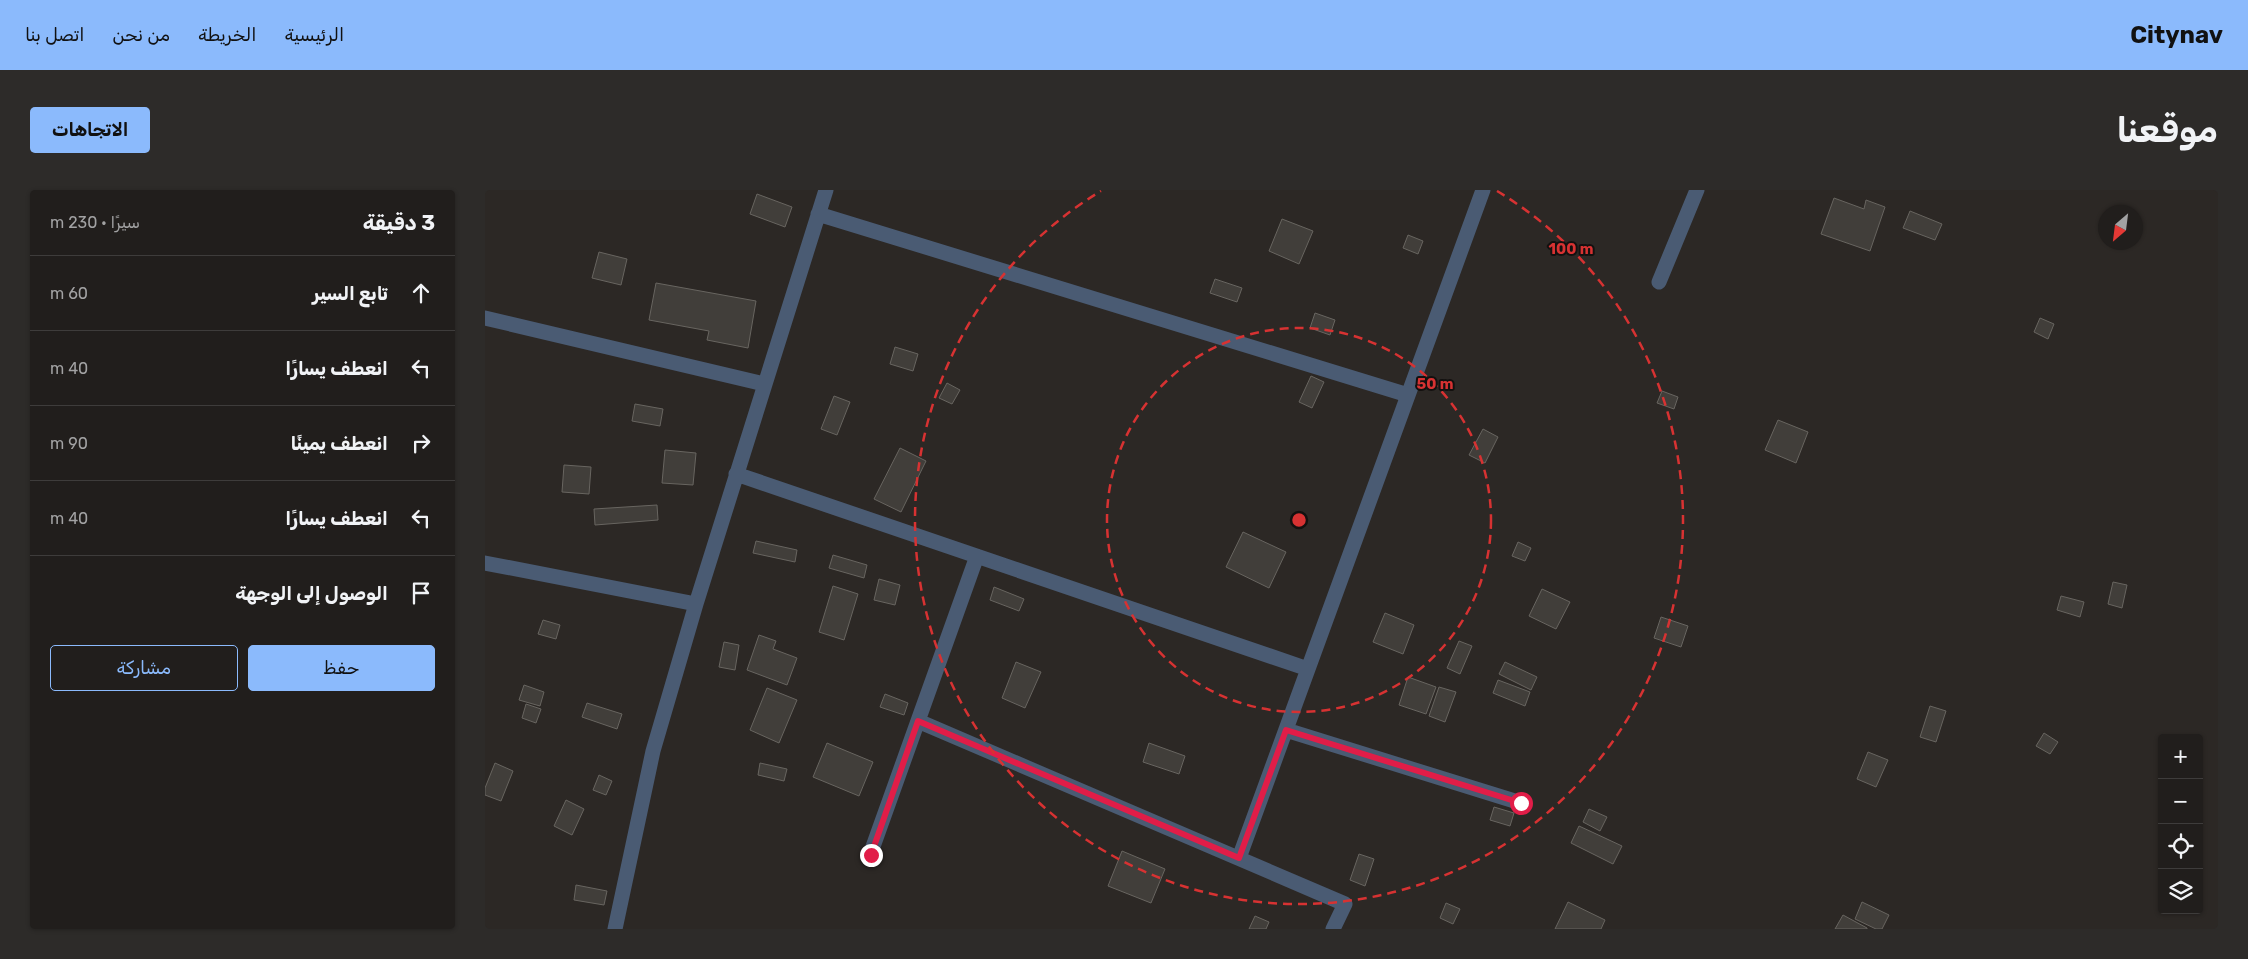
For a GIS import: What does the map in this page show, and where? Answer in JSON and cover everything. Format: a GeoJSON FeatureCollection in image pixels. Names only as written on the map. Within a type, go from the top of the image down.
{"type":"FeatureCollection","features":[{"type":"Feature","properties":{"kind":"street"},"geometry":{"type":"LineString","coordinates":[[615,929],[653,751],[696,604],[825,190]]}},
{"type":"Feature","properties":{"kind":"street"},"geometry":{"type":"LineString","coordinates":[[1239,858],[1483,190]]}},
{"type":"Feature","properties":{"kind":"street"},"geometry":{"type":"LineString","coordinates":[[1659,282],[1697,190]]}},
{"type":"Feature","properties":{"kind":"street"},"geometry":{"type":"LineString","coordinates":[[818,214],[1408,395]]}},
{"type":"Feature","properties":{"kind":"street"},"geometry":{"type":"LineString","coordinates":[[485,318],[764,384]]}},
{"type":"Feature","properties":{"kind":"street"},"geometry":{"type":"LineString","coordinates":[[736,474],[1308,669]]}},
{"type":"Feature","properties":{"kind":"street"},"geometry":{"type":"LineString","coordinates":[[871,855],[977,556]]}},
{"type":"Feature","properties":{"kind":"street"},"geometry":{"type":"LineString","coordinates":[[485,563],[696,604]]}},
{"type":"Feature","properties":{"kind":"street"},"geometry":{"type":"LineString","coordinates":[[918,721],[1345,904],[1333,929]]}},
{"type":"Feature","properties":{"kind":"street"},"geometry":{"type":"LineString","coordinates":[[1286,730],[1521,803]]}},
{"type":"Feature","properties":{"kind":"building"},"geometry":{"type":"Polygon","coordinates":[[[757,194],[792,207],[785,227],[750,214],[757,194]]]}},
{"type":"Feature","properties":{"kind":"building"},"geometry":{"type":"Polygon","coordinates":[[[1834,198],[1864,209],[1866,200],[1885,207],[1870,251],[1821,234],[1834,198]]]}},
{"type":"Feature","properties":{"kind":"building"},"geometry":{"type":"Polygon","coordinates":[[[1910,211],[1942,224],[1935,240],[1903,228],[1910,211]]]}},
{"type":"Feature","properties":{"kind":"building"},"geometry":{"type":"Polygon","coordinates":[[[1282,219],[1313,231],[1299,264],[1269,251],[1282,219]]]}},
{"type":"Feature","properties":{"kind":"building"},"geometry":{"type":"Polygon","coordinates":[[[1408,235],[1423,241],[1418,254],[1403,248],[1408,235]]]}},
{"type":"Feature","properties":{"kind":"building"},"geometry":{"type":"Polygon","coordinates":[[[599,252],[627,259],[621,285],[592,278],[599,252]]]}},
{"type":"Feature","properties":{"kind":"building"},"geometry":{"type":"Polygon","coordinates":[[[1215,279],[1242,288],[1237,302],[1210,293],[1215,279]]]}},
{"type":"Feature","properties":{"kind":"building"},"geometry":{"type":"Polygon","coordinates":[[[656,283],[756,301],[748,348],[707,340],[709,331],[649,320],[656,283]]]}},
{"type":"Feature","properties":{"kind":"building"},"geometry":{"type":"Polygon","coordinates":[[[1315,313],[1335,320],[1330,335],[1310,328],[1315,313]]]}},
{"type":"Feature","properties":{"kind":"building"},"geometry":{"type":"Polygon","coordinates":[[[2040,318],[2054,324],[2048,339],[2034,332],[2040,318]]]}},
{"type":"Feature","properties":{"kind":"building"},"geometry":{"type":"Polygon","coordinates":[[[895,347],[918,354],[913,371],[890,364],[895,347]]]}},
{"type":"Feature","properties":{"kind":"building"},"geometry":{"type":"Polygon","coordinates":[[[1311,376],[1324,382],[1312,408],[1299,402],[1311,376]]]}},
{"type":"Feature","properties":{"kind":"building"},"geometry":{"type":"Polygon","coordinates":[[[947,383],[960,390],[952,404],[939,398],[947,383]]]}},
{"type":"Feature","properties":{"kind":"building"},"geometry":{"type":"Polygon","coordinates":[[[1662,391],[1678,397],[1674,409],[1657,403],[1662,391]]]}},
{"type":"Feature","properties":{"kind":"building"},"geometry":{"type":"Polygon","coordinates":[[[834,396],[850,402],[837,435],[821,429],[834,396]]]}},
{"type":"Feature","properties":{"kind":"building"},"geometry":{"type":"Polygon","coordinates":[[[635,404],[663,409],[660,426],[632,421],[635,404]]]}},
{"type":"Feature","properties":{"kind":"building"},"geometry":{"type":"Polygon","coordinates":[[[1778,420],[1808,432],[1796,463],[1765,450],[1778,420]]]}},
{"type":"Feature","properties":{"kind":"building"},"geometry":{"type":"Polygon","coordinates":[[[1483,429],[1498,437],[1485,463],[1469,455],[1483,429]]]}},
{"type":"Feature","properties":{"kind":"building"},"geometry":{"type":"Polygon","coordinates":[[[900,448],[926,461],[901,512],[874,499],[900,448]]]}},
{"type":"Feature","properties":{"kind":"building"},"geometry":{"type":"Polygon","coordinates":[[[665,450],[696,453],[693,485],[662,483],[665,450]]]}},
{"type":"Feature","properties":{"kind":"building"},"geometry":{"type":"Polygon","coordinates":[[[564,465],[591,467],[589,494],[562,492],[564,465]]]}},
{"type":"Feature","properties":{"kind":"building"},"geometry":{"type":"Polygon","coordinates":[[[657,505],[658,520],[595,525],[594,509],[657,505]]]}},
{"type":"Feature","properties":{"kind":"building"},"geometry":{"type":"Polygon","coordinates":[[[1243,532],[1286,552],[1269,588],[1226,567],[1243,532]]]}},
{"type":"Feature","properties":{"kind":"building"},"geometry":{"type":"Polygon","coordinates":[[[756,541],[797,550],[795,562],[753,553],[756,541]]]}},
{"type":"Feature","properties":{"kind":"building"},"geometry":{"type":"Polygon","coordinates":[[[1518,542],[1531,548],[1525,561],[1512,556],[1518,542]]]}},
{"type":"Feature","properties":{"kind":"building"},"geometry":{"type":"Polygon","coordinates":[[[833,555],[867,565],[864,578],[829,568],[833,555]]]}},
{"type":"Feature","properties":{"kind":"building"},"geometry":{"type":"Polygon","coordinates":[[[879,579],[900,585],[895,605],[874,600],[879,579]]]}},
{"type":"Feature","properties":{"kind":"building"},"geometry":{"type":"Polygon","coordinates":[[[2113,582],[2127,585],[2122,608],[2108,604],[2113,582]]]}},
{"type":"Feature","properties":{"kind":"building"},"geometry":{"type":"Polygon","coordinates":[[[833,586],[858,594],[844,640],[819,632],[833,586]]]}},
{"type":"Feature","properties":{"kind":"building"},"geometry":{"type":"Polygon","coordinates":[[[994,587],[1024,599],[1019,611],[990,600],[994,587]]]}},
{"type":"Feature","properties":{"kind":"building"},"geometry":{"type":"Polygon","coordinates":[[[1542,589],[1570,602],[1556,629],[1529,616],[1542,589]]]}},
{"type":"Feature","properties":{"kind":"building"},"geometry":{"type":"Polygon","coordinates":[[[2061,596],[2084,602],[2080,617],[2057,610],[2061,596]]]}},
{"type":"Feature","properties":{"kind":"building"},"geometry":{"type":"Polygon","coordinates":[[[1385,613],[1414,625],[1403,654],[1373,642],[1385,613]]]}},
{"type":"Feature","properties":{"kind":"building"},"geometry":{"type":"Polygon","coordinates":[[[1661,617],[1688,626],[1681,647],[1654,638],[1661,617]]]}},
{"type":"Feature","properties":{"kind":"building"},"geometry":{"type":"Polygon","coordinates":[[[543,620],[560,625],[556,639],[538,634],[543,620]]]}},
{"type":"Feature","properties":{"kind":"building"},"geometry":{"type":"Polygon","coordinates":[[[759,635],[776,641],[773,649],[797,658],[787,685],[747,670],[759,635]]]}},
{"type":"Feature","properties":{"kind":"building"},"geometry":{"type":"Polygon","coordinates":[[[1459,641],[1472,646],[1460,674],[1447,668],[1459,641]]]}},
{"type":"Feature","properties":{"kind":"building"},"geometry":{"type":"Polygon","coordinates":[[[724,642],[739,645],[735,670],[719,667],[724,642]]]}},
{"type":"Feature","properties":{"kind":"building"},"geometry":{"type":"Polygon","coordinates":[[[1016,662],[1041,672],[1025,708],[1002,698],[1016,662]]]}},
{"type":"Feature","properties":{"kind":"building"},"geometry":{"type":"Polygon","coordinates":[[[1505,662],[1537,677],[1531,690],[1499,674],[1505,662]]]}},
{"type":"Feature","properties":{"kind":"building"},"geometry":{"type":"Polygon","coordinates":[[[1408,677],[1436,687],[1426,714],[1399,705],[1408,677]]]}},
{"type":"Feature","properties":{"kind":"building"},"geometry":{"type":"Polygon","coordinates":[[[1498,680],[1530,692],[1525,706],[1493,693],[1498,680]]]}},
{"type":"Feature","properties":{"kind":"building"},"geometry":{"type":"Polygon","coordinates":[[[524,685],[544,692],[540,706],[519,700],[524,685]]]}},
{"type":"Feature","properties":{"kind":"building"},"geometry":{"type":"Polygon","coordinates":[[[1439,687],[1456,692],[1445,722],[1429,716],[1439,687]]]}},
{"type":"Feature","properties":{"kind":"building"},"geometry":{"type":"Polygon","coordinates":[[[767,688],[797,700],[779,743],[750,730],[767,688]]]}},
{"type":"Feature","properties":{"kind":"building"},"geometry":{"type":"Polygon","coordinates":[[[885,694],[908,703],[904,715],[880,707],[885,694]]]}},
{"type":"Feature","properties":{"kind":"building"},"geometry":{"type":"Polygon","coordinates":[[[587,703],[622,714],[617,729],[582,717],[587,703]]]}},
{"type":"Feature","properties":{"kind":"building"},"geometry":{"type":"Polygon","coordinates":[[[526,704],[541,709],[536,723],[522,718],[526,704]]]}},
{"type":"Feature","properties":{"kind":"building"},"geometry":{"type":"Polygon","coordinates":[[[1930,706],[1946,711],[1936,742],[1920,737],[1930,706]]]}},
{"type":"Feature","properties":{"kind":"building"},"geometry":{"type":"Polygon","coordinates":[[[2044,733],[2058,742],[2050,754],[2036,746],[2044,733]]]}},
{"type":"Feature","properties":{"kind":"building"},"geometry":{"type":"Polygon","coordinates":[[[827,743],[873,762],[859,796],[813,777],[827,743]]]}},
{"type":"Feature","properties":{"kind":"building"},"geometry":{"type":"Polygon","coordinates":[[[1149,743],[1185,756],[1179,774],[1143,762],[1149,743]]]}},
{"type":"Feature","properties":{"kind":"building"},"geometry":{"type":"Polygon","coordinates":[[[1868,752],[1888,760],[1876,787],[1857,779],[1868,752]]]}},
{"type":"Feature","properties":{"kind":"building"},"geometry":{"type":"Polygon","coordinates":[[[495,763],[513,771],[501,801],[485,795],[485,788],[495,763]]]}},
{"type":"Feature","properties":{"kind":"building"},"geometry":{"type":"Polygon","coordinates":[[[760,763],[787,769],[784,781],[758,775],[760,763]]]}},
{"type":"Feature","properties":{"kind":"building"},"geometry":{"type":"Polygon","coordinates":[[[599,775],[612,781],[606,795],[593,790],[599,775]]]}},
{"type":"Feature","properties":{"kind":"building"},"geometry":{"type":"Polygon","coordinates":[[[566,800],[584,809],[572,835],[554,826],[566,800]]]}},
{"type":"Feature","properties":{"kind":"building"},"geometry":{"type":"Polygon","coordinates":[[[1494,807],[1514,813],[1510,826],[1490,820],[1494,807]]]}},
{"type":"Feature","properties":{"kind":"building"},"geometry":{"type":"Polygon","coordinates":[[[1589,809],[1607,817],[1600,831],[1583,822],[1589,809]]]}},
{"type":"Feature","properties":{"kind":"building"},"geometry":{"type":"Polygon","coordinates":[[[1579,826],[1622,846],[1613,864],[1571,843],[1579,826]]]}},
{"type":"Feature","properties":{"kind":"building"},"geometry":{"type":"Polygon","coordinates":[[[1122,851],[1165,869],[1151,903],[1108,886],[1122,851]]]}},
{"type":"Feature","properties":{"kind":"building"},"geometry":{"type":"Polygon","coordinates":[[[1359,854],[1374,859],[1365,886],[1350,880],[1359,854]]]}},
{"type":"Feature","properties":{"kind":"building"},"geometry":{"type":"Polygon","coordinates":[[[576,885],[607,891],[604,905],[574,900],[576,885]]]}},
{"type":"Feature","properties":{"kind":"building"},"geometry":{"type":"Polygon","coordinates":[[[1568,902],[1605,920],[1601,929],[1555,929],[1568,902]]]}},
{"type":"Feature","properties":{"kind":"building"},"geometry":{"type":"Polygon","coordinates":[[[1862,902],[1889,915],[1882,929],[1876,929],[1855,919],[1862,902]]]}},
{"type":"Feature","properties":{"kind":"building"},"geometry":{"type":"Polygon","coordinates":[[[1446,903],[1460,909],[1453,924],[1440,918],[1446,903]]]}},
{"type":"Feature","properties":{"kind":"building"},"geometry":{"type":"Polygon","coordinates":[[[1843,915],[1867,928],[1867,929],[1835,929],[1843,915]]]}},
{"type":"Feature","properties":{"kind":"building"},"geometry":{"type":"Polygon","coordinates":[[[1255,916],[1269,922],[1266,929],[1249,929],[1255,916]]]}},
{"type":"Feature","properties":{"kind":"route"},"geometry":{"type":"LineString","coordinates":[[871,855],[918,721],[1239,858],[1286,730],[1521,803]]}}]}
